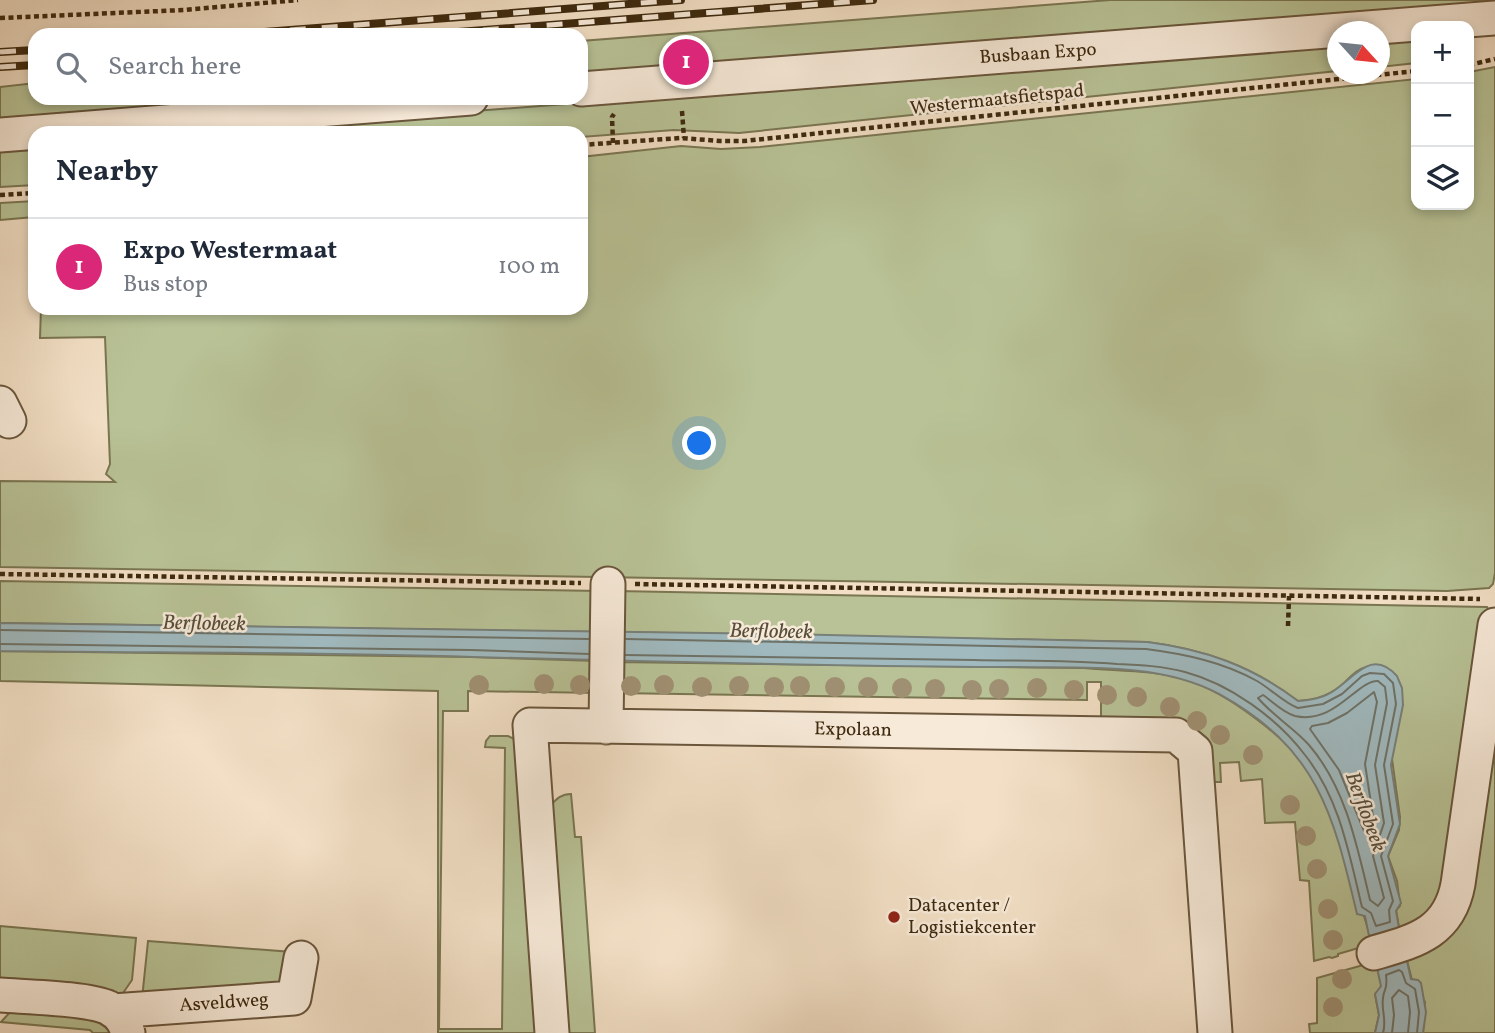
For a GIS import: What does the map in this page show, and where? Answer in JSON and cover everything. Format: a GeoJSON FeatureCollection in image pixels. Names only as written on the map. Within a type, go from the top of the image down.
{"type":"FeatureCollection","features":[{"type":"Feature","properties":{"kind":"street","name":"Busbaan Expo"},"geometry":{"type":"LineString","coordinates":[[588,88],[1495,18]]}},
{"type":"Feature","properties":{"kind":"street"},"geometry":{"type":"LineString","coordinates":[[115,126],[382,105]]}},
{"type":"Feature","properties":{"kind":"street"},"geometry":{"type":"LineString","coordinates":[[0,135],[28,133]]}},
{"type":"Feature","properties":{"kind":"street"},"geometry":{"type":"LineString","coordinates":[[606,727],[608,584]]}},
{"type":"Feature","properties":{"kind":"street"},"geometry":{"type":"LineString","coordinates":[[1374,953],[1425,935],[1441,921],[1452,905],[1458,884],[1488,612]]}},
{"type":"Feature","properties":{"kind":"street","name":"Expolaan"},"geometry":{"type":"LineString","coordinates":[[552,1033],[530,725],[1176,735],[1195,751],[1215,1033]]}},
{"type":"Feature","properties":{"kind":"street","name":"Asveldweg"},"geometry":{"type":"LineString","coordinates":[[0,995],[108,1007],[120,1022],[294,998],[301,958]]}},
{"type":"Feature","properties":{"kind":"path"},"geometry":{"type":"LineString","coordinates":[[0,18],[184,10],[298,0]]}},
{"type":"Feature","properties":{"kind":"path"},"geometry":{"type":"LineString","coordinates":[[1474,64],[1495,60]]}},
{"type":"Feature","properties":{"kind":"path","name":"Westermaatsfietspad"},"geometry":{"type":"LineString","coordinates":[[588,145],[684,138],[744,141],[1411,72]]}},
{"type":"Feature","properties":{"kind":"path"},"geometry":{"type":"LineString","coordinates":[[682,107],[684,138]]}},
{"type":"Feature","properties":{"kind":"path"},"geometry":{"type":"LineString","coordinates":[[0,195],[28,193]]}},
{"type":"Feature","properties":{"kind":"path"},"geometry":{"type":"LineString","coordinates":[[0,573],[1289,596],[1488,612]]}},
{"type":"Feature","properties":{"kind":"path"},"geometry":{"type":"LineString","coordinates":[[1288,626],[1289,596]]}},
{"type":"Feature","properties":{"kind":"green space"},"geometry":{"type":"Polygon","coordinates":[[[1110,0],[1495,0],[1495,7],[588,76],[588,40],[1110,0]]]}},
{"type":"Feature","properties":{"kind":"green space"},"geometry":{"type":"Polygon","coordinates":[[[1411,38],[1411,64],[1390,66],[1390,40],[1411,38]]]}},
{"type":"Feature","properties":{"kind":"green space"},"geometry":{"type":"Polygon","coordinates":[[[1327,46],[1327,72],[739,133],[674,130],[588,136],[588,126],[278,126],[553,105],[588,105],[588,102],[1327,46]]]}},
{"type":"Feature","properties":{"kind":"green space"},"geometry":{"type":"Polygon","coordinates":[[[1495,67],[1495,573],[1493,584],[1489,588],[1447,591],[0,567],[0,481],[115,482],[106,474],[110,464],[105,337],[40,338],[41,315],[588,315],[588,156],[681,146],[721,149],[760,147],[1368,84],[1390,84],[1390,82],[1411,80],[1411,210],[1474,210],[1474,71],[1495,67]]]}},
{"type":"Feature","properties":{"kind":"green space"},"geometry":{"type":"Polygon","coordinates":[[[28,84],[28,105],[217,105],[0,122],[0,87],[28,84]]]}},
{"type":"Feature","properties":{"kind":"green space"},"geometry":{"type":"Polygon","coordinates":[[[28,146],[28,185],[0,187],[0,148],[28,146]]]}},
{"type":"Feature","properties":{"kind":"green space"},"geometry":{"type":"Polygon","coordinates":[[[28,201],[28,218],[0,220],[0,203],[28,201]]]}},
{"type":"Feature","properties":{"kind":"green space"},"geometry":{"type":"Polygon","coordinates":[[[0,581],[600,591],[599,632],[0,623],[0,581]]]}},
{"type":"Feature","properties":{"kind":"green space"},"geometry":{"type":"Polygon","coordinates":[[[616,591],[1487,607],[1489,610],[1443,903],[1406,934],[1332,958],[1314,961],[1309,881],[1300,880],[1295,822],[1265,823],[1262,779],[1241,781],[1239,762],[1220,763],[1221,782],[1214,782],[1211,758],[1101,721],[1101,682],[1087,682],[1087,700],[614,693],[615,662],[1084,668],[1148,672],[1195,682],[1239,706],[1278,736],[1312,776],[1333,820],[1370,935],[1399,928],[1396,910],[1400,906],[1397,881],[1388,856],[1399,830],[1400,817],[1392,759],[1369,666],[1356,672],[1329,693],[1298,701],[1263,678],[1226,661],[1188,649],[1147,642],[616,632],[616,591]]]}},
{"type":"Feature","properties":{"kind":"green space"},"geometry":{"type":"Polygon","coordinates":[[[0,651],[598,661],[599,693],[468,691],[468,711],[443,711],[439,1029],[502,1029],[505,748],[485,747],[490,736],[508,736],[516,740],[540,1033],[438,1033],[438,691],[0,681],[0,651]]]}},
{"type":"Feature","properties":{"kind":"green space"},"geometry":{"type":"Polygon","coordinates":[[[1495,691],[1495,1033],[1423,1033],[1425,1002],[1412,980],[1407,961],[1375,994],[1379,1015],[1375,1033],[1310,1033],[1309,1024],[1317,1023],[1317,978],[1413,951],[1434,940],[1495,691]]]}},
{"type":"Feature","properties":{"kind":"green space"},"geometry":{"type":"Polygon","coordinates":[[[571,794],[575,837],[581,837],[595,1033],[564,1033],[550,807],[559,798],[571,794]]]}},
{"type":"Feature","properties":{"kind":"green space"},"geometry":{"type":"Polygon","coordinates":[[[0,926],[136,938],[132,980],[121,996],[0,981],[0,926]]]}},
{"type":"Feature","properties":{"kind":"green space"},"geometry":{"type":"Polygon","coordinates":[[[148,941],[292,952],[288,976],[275,990],[142,999],[148,941]]]}},
{"type":"Feature","properties":{"kind":"green space"},"geometry":{"type":"Polygon","coordinates":[[[12,1010],[79,1016],[103,1025],[111,1033],[1,1022],[12,1010]]]}},
{"type":"Feature","properties":{"kind":"water","name":"Berflobeek"},"geometry":{"type":"Polygon","coordinates":[[[0,623],[1147,642],[1188,649],[1227,661],[1263,678],[1298,701],[1327,695],[1364,668],[1380,665],[1397,676],[1402,688],[1403,705],[1391,765],[1400,824],[1388,856],[1401,903],[1396,911],[1399,928],[1369,936],[1365,916],[1357,914],[1329,814],[1316,786],[1299,760],[1279,737],[1252,715],[1219,694],[1171,676],[1091,668],[355,654],[0,651],[0,623]]]}},
{"type":"Feature","properties":{"kind":"water"},"geometry":{"type":"Polygon","coordinates":[[[1407,961],[1411,979],[1421,983],[1426,1012],[1423,1033],[1375,1033],[1379,1015],[1375,994],[1381,986],[1377,968],[1407,961]]]}},
{"type":"Feature","properties":{"kind":"railway"},"geometry":{"type":"LineString","coordinates":[[317,28],[681,0]]}},
{"type":"Feature","properties":{"kind":"railway"},"geometry":{"type":"LineString","coordinates":[[510,28],[873,0]]}},
{"type":"Feature","properties":{"kind":"railway"},"geometry":{"type":"LineString","coordinates":[[0,52],[28,50]]}},
{"type":"Feature","properties":{"kind":"railway"},"geometry":{"type":"LineString","coordinates":[[0,67],[28,65]]}},
{"type":"Feature","properties":{"kind":"place","name":"Expo Westermaat"},"geometry":{"type":"Point","coordinates":[686,62]}},
{"type":"Feature","properties":{"kind":"place","name":"Datacenter / Logistiekcenter"},"geometry":{"type":"Point","coordinates":[894,917]}}]}
